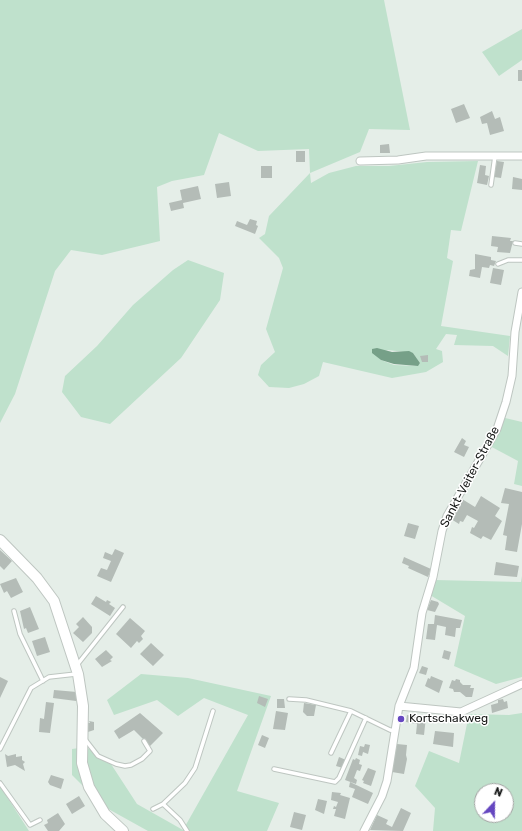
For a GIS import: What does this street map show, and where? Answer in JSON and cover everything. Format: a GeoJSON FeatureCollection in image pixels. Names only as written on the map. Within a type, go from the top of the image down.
{"type":"FeatureCollection","features":[{"type":"Feature","properties":{"kind":"street"},"geometry":{"type":"LineString","coordinates":[[360,161],[398,160],[426,156],[522,156]]}},
{"type":"Feature","properties":{"kind":"street","name":"Sankt-Veiter-Straße"},"geometry":{"type":"LineString","coordinates":[[364,831],[382,796],[387,781],[399,706],[414,668],[422,613],[433,577],[442,531],[447,516],[497,429],[506,402],[512,376],[515,332],[522,292]]}},
{"type":"Feature","properties":{"kind":"street"},"geometry":{"type":"LineString","coordinates":[[0,540],[37,578],[54,601],[77,670],[83,706],[82,763],[89,787],[105,814],[123,831]]}},
{"type":"Feature","properties":{"kind":"street"},"geometry":{"type":"LineString","coordinates":[[399,706],[461,712],[522,684]]}},
{"type":"Feature","properties":{"kind":"lane"},"geometry":{"type":"LineString","coordinates":[[490,185],[495,156]]}},
{"type":"Feature","properties":{"kind":"lane"},"geometry":{"type":"LineString","coordinates":[[516,243],[522,244]]}},
{"type":"Feature","properties":{"kind":"lane"},"geometry":{"type":"LineString","coordinates":[[498,264],[508,260],[522,260]]}},
{"type":"Feature","properties":{"kind":"lane"},"geometry":{"type":"LineString","coordinates":[[0,749],[31,688],[49,677],[77,670],[123,607]]}},
{"type":"Feature","properties":{"kind":"lane"},"geometry":{"type":"LineString","coordinates":[[14,611],[20,634],[43,681]]}},
{"type":"Feature","properties":{"kind":"lane"},"geometry":{"type":"LineString","coordinates":[[289,700],[306,700],[351,711],[395,731]]}},
{"type":"Feature","properties":{"kind":"lane"},"geometry":{"type":"LineString","coordinates":[[153,809],[163,804],[185,783],[195,768],[213,711]]}},
{"type":"Feature","properties":{"kind":"lane"},"geometry":{"type":"LineString","coordinates":[[330,753],[351,711]]}},
{"type":"Feature","properties":{"kind":"lane"},"geometry":{"type":"LineString","coordinates":[[274,769],[335,782],[340,778],[366,718]]}},
{"type":"Feature","properties":{"kind":"lane"},"geometry":{"type":"LineString","coordinates":[[82,736],[89,742],[98,756],[116,764],[125,766],[131,765],[142,759],[150,751],[144,741]]}},
{"type":"Feature","properties":{"kind":"lane"},"geometry":{"type":"LineString","coordinates":[[0,783],[30,825],[40,820]]}},
{"type":"Feature","properties":{"kind":"lane"},"geometry":{"type":"LineString","coordinates":[[163,804],[180,820],[187,831]]}},
{"type":"Feature","properties":{"kind":"shaded area"},"geometry":{"type":"Polygon","coordinates":[[[0,0],[384,0],[410,130],[369,129],[360,152],[310,173],[309,149],[258,151],[219,133],[204,175],[172,181],[157,187],[160,241],[102,255],[71,250],[55,271],[15,394],[0,423],[0,0]]]}},
{"type":"Feature","properties":{"kind":"shaded area"},"geometry":{"type":"Polygon","coordinates":[[[522,29],[522,60],[499,76],[482,52],[522,29]]]}},
{"type":"Feature","properties":{"kind":"shaded area"},"geometry":{"type":"Polygon","coordinates":[[[478,161],[461,231],[451,230],[447,258],[453,261],[441,326],[510,336],[508,356],[493,346],[454,345],[457,335],[446,334],[436,349],[442,351],[443,362],[426,372],[392,378],[323,362],[319,376],[304,384],[289,388],[269,387],[258,375],[261,365],[275,352],[266,329],[283,268],[279,258],[259,238],[265,234],[269,216],[310,173],[311,183],[329,173],[356,166],[389,166],[427,162],[478,161]],[[388,350],[375,354],[381,360],[394,365],[417,366],[420,363],[413,353],[388,350]]]}},
{"type":"Feature","properties":{"kind":"shaded area"},"geometry":{"type":"Polygon","coordinates":[[[188,260],[224,273],[220,300],[181,358],[110,424],[81,417],[62,392],[65,376],[97,346],[133,305],[173,270],[188,260]]]}},
{"type":"Feature","properties":{"kind":"shaded area"},"geometry":{"type":"Polygon","coordinates":[[[377,348],[392,352],[409,351],[413,353],[420,363],[418,366],[394,364],[381,360],[372,353],[372,349],[377,348]]]}},
{"type":"Feature","properties":{"kind":"shaded area"},"geometry":{"type":"Polygon","coordinates":[[[501,417],[522,422],[522,486],[514,484],[518,461],[488,445],[501,417]]]}},
{"type":"Feature","properties":{"kind":"shaded area"},"geometry":{"type":"Polygon","coordinates":[[[522,576],[522,677],[496,684],[454,666],[465,616],[430,595],[435,580],[521,582],[522,576]]]}},
{"type":"Feature","properties":{"kind":"shaded area"},"geometry":{"type":"Polygon","coordinates":[[[141,674],[188,678],[271,696],[237,791],[279,803],[267,831],[148,831],[103,806],[72,775],[72,749],[86,747],[109,761],[137,804],[183,830],[248,715],[204,698],[178,716],[157,700],[114,715],[107,700],[141,674]]]}},
{"type":"Feature","properties":{"kind":"shaded area"},"geometry":{"type":"Polygon","coordinates":[[[522,713],[522,831],[433,831],[435,808],[415,786],[429,751],[459,763],[469,714],[509,715],[522,713]]]}},
{"type":"Feature","properties":{"kind":"shaded area"},"geometry":{"type":"Polygon","coordinates":[[[0,786],[29,831],[0,831],[0,786]]]}},
{"type":"Feature","properties":{"kind":"building"},"geometry":{"type":"Polygon","coordinates":[[[518,70],[522,70],[522,81],[518,81],[518,70]]]}},
{"type":"Feature","properties":{"kind":"building"},"geometry":{"type":"Polygon","coordinates":[[[464,104],[470,118],[456,123],[451,109],[464,104]]]}},
{"type":"Feature","properties":{"kind":"building"},"geometry":{"type":"Polygon","coordinates":[[[492,111],[495,119],[500,117],[504,131],[490,135],[487,123],[482,124],[480,117],[492,111]]]}},
{"type":"Feature","properties":{"kind":"building"},"geometry":{"type":"Polygon","coordinates":[[[389,144],[390,153],[380,153],[380,145],[389,144]]]}},
{"type":"Feature","properties":{"kind":"building"},"geometry":{"type":"Polygon","coordinates":[[[296,151],[305,151],[305,162],[296,162],[296,151]]]}},
{"type":"Feature","properties":{"kind":"building"},"geometry":{"type":"Polygon","coordinates":[[[497,161],[504,162],[501,178],[494,177],[497,161]]]}},
{"type":"Feature","properties":{"kind":"building"},"geometry":{"type":"Polygon","coordinates":[[[480,165],[486,166],[485,175],[489,176],[487,185],[477,183],[480,165]]]}},
{"type":"Feature","properties":{"kind":"building"},"geometry":{"type":"Polygon","coordinates":[[[261,166],[272,166],[272,178],[261,178],[261,166]]]}},
{"type":"Feature","properties":{"kind":"building"},"geometry":{"type":"Polygon","coordinates":[[[513,177],[522,179],[522,190],[512,189],[513,177]]]}},
{"type":"Feature","properties":{"kind":"building"},"geometry":{"type":"Polygon","coordinates":[[[229,182],[231,196],[217,198],[215,184],[229,182]]]}},
{"type":"Feature","properties":{"kind":"building"},"geometry":{"type":"Polygon","coordinates":[[[198,186],[201,199],[183,203],[184,208],[171,211],[169,203],[182,200],[180,190],[198,186]]]}},
{"type":"Feature","properties":{"kind":"building"},"geometry":{"type":"Polygon","coordinates":[[[250,219],[257,221],[256,225],[258,226],[255,234],[235,226],[237,221],[247,225],[250,219]]]}},
{"type":"Feature","properties":{"kind":"building"},"geometry":{"type":"Polygon","coordinates":[[[492,236],[511,238],[510,241],[513,241],[510,253],[497,252],[498,247],[491,246],[492,236]]]}},
{"type":"Feature","properties":{"kind":"building"},"geometry":{"type":"Polygon","coordinates":[[[475,254],[491,257],[491,260],[496,261],[494,266],[490,265],[489,268],[482,267],[480,278],[469,276],[470,270],[475,269],[475,254]]]}},
{"type":"Feature","properties":{"kind":"building"},"geometry":{"type":"Polygon","coordinates":[[[493,268],[504,270],[501,285],[490,283],[493,268]]]}},
{"type":"Feature","properties":{"kind":"building"},"geometry":{"type":"Polygon","coordinates":[[[428,355],[428,362],[422,362],[420,356],[428,355]]]}},
{"type":"Feature","properties":{"kind":"building"},"geometry":{"type":"Polygon","coordinates":[[[462,438],[466,441],[464,445],[469,447],[464,457],[454,452],[462,438]]]}},
{"type":"Feature","properties":{"kind":"building"},"geometry":{"type":"Polygon","coordinates":[[[505,488],[522,492],[522,524],[517,552],[505,550],[507,536],[503,535],[509,504],[501,503],[505,488]]]}},
{"type":"Feature","properties":{"kind":"building"},"geometry":{"type":"Polygon","coordinates":[[[481,496],[500,508],[495,516],[502,521],[491,540],[483,536],[481,539],[470,533],[472,527],[474,528],[478,521],[467,515],[463,522],[460,521],[459,524],[451,519],[462,499],[475,507],[481,496]]]}},
{"type":"Feature","properties":{"kind":"building"},"geometry":{"type":"Polygon","coordinates":[[[408,523],[419,526],[415,539],[404,536],[408,523]]]}},
{"type":"Feature","properties":{"kind":"building"},"geometry":{"type":"Polygon","coordinates":[[[115,549],[124,553],[111,582],[97,576],[101,568],[107,570],[111,561],[103,558],[105,552],[112,555],[115,549]]]}},
{"type":"Feature","properties":{"kind":"building"},"geometry":{"type":"Polygon","coordinates":[[[0,550],[12,561],[4,570],[0,566],[0,550]]]}},
{"type":"Feature","properties":{"kind":"building"},"geometry":{"type":"Polygon","coordinates":[[[404,557],[431,569],[428,577],[408,568],[409,566],[402,563],[404,557]]]}},
{"type":"Feature","properties":{"kind":"building"},"geometry":{"type":"Polygon","coordinates":[[[496,562],[519,566],[517,577],[494,575],[496,562]]]}},
{"type":"Feature","properties":{"kind":"building"},"geometry":{"type":"Polygon","coordinates":[[[16,578],[23,592],[11,598],[7,591],[4,593],[0,584],[16,578]]]}},
{"type":"Feature","properties":{"kind":"building"},"geometry":{"type":"Polygon","coordinates":[[[96,596],[106,602],[107,600],[111,602],[109,604],[115,608],[110,616],[91,604],[96,596]]]}},
{"type":"Feature","properties":{"kind":"building"},"geometry":{"type":"Polygon","coordinates":[[[431,600],[438,602],[439,604],[435,612],[427,610],[431,600]]]}},
{"type":"Feature","properties":{"kind":"building"},"geometry":{"type":"Polygon","coordinates":[[[30,607],[39,629],[28,633],[26,628],[24,629],[20,611],[30,607]]]}},
{"type":"Feature","properties":{"kind":"building"},"geometry":{"type":"Polygon","coordinates":[[[435,615],[462,620],[460,628],[456,628],[455,637],[445,635],[446,627],[437,625],[435,640],[426,639],[428,624],[434,624],[435,615]]]}},
{"type":"Feature","properties":{"kind":"building"},"geometry":{"type":"Polygon","coordinates":[[[83,617],[92,627],[92,633],[83,642],[73,633],[79,627],[76,624],[83,617]]]}},
{"type":"Feature","properties":{"kind":"building"},"geometry":{"type":"Polygon","coordinates":[[[130,618],[145,631],[141,636],[143,639],[139,643],[137,641],[131,648],[116,634],[130,618]]]}},
{"type":"Feature","properties":{"kind":"building"},"geometry":{"type":"Polygon","coordinates":[[[45,637],[50,652],[37,656],[32,641],[45,637]]]}},
{"type":"Feature","properties":{"kind":"building"},"geometry":{"type":"Polygon","coordinates":[[[151,643],[164,655],[153,666],[140,654],[151,643]]]}},
{"type":"Feature","properties":{"kind":"building"},"geometry":{"type":"Polygon","coordinates":[[[106,650],[113,657],[110,660],[112,661],[102,667],[95,659],[106,650]]]}},
{"type":"Feature","properties":{"kind":"building"},"geometry":{"type":"Polygon","coordinates":[[[444,650],[451,652],[449,660],[442,658],[444,650]]]}},
{"type":"Feature","properties":{"kind":"building"},"geometry":{"type":"Polygon","coordinates":[[[422,666],[428,668],[426,675],[419,673],[422,666]]]}},
{"type":"Feature","properties":{"kind":"building"},"geometry":{"type":"Polygon","coordinates":[[[431,676],[443,681],[439,693],[425,686],[428,678],[430,679],[431,676]]]}},
{"type":"Feature","properties":{"kind":"building"},"geometry":{"type":"Polygon","coordinates":[[[0,677],[8,681],[0,698],[0,677]]]}},
{"type":"Feature","properties":{"kind":"building"},"geometry":{"type":"Polygon","coordinates":[[[456,679],[460,680],[463,685],[471,685],[470,688],[474,688],[472,697],[466,697],[460,692],[454,692],[453,689],[449,688],[452,680],[455,681],[456,679]]]}},
{"type":"Feature","properties":{"kind":"building"},"geometry":{"type":"Polygon","coordinates":[[[54,690],[77,692],[76,701],[53,698],[54,690]]]}},
{"type":"Feature","properties":{"kind":"building"},"geometry":{"type":"Polygon","coordinates":[[[259,696],[268,699],[265,707],[257,703],[259,696]]]}},
{"type":"Feature","properties":{"kind":"building"},"geometry":{"type":"Polygon","coordinates":[[[277,699],[284,699],[285,708],[277,708],[277,699]]]}},
{"type":"Feature","properties":{"kind":"building"},"geometry":{"type":"Polygon","coordinates":[[[503,699],[504,702],[507,701],[508,708],[492,713],[491,705],[498,703],[498,700],[503,699]]]}},
{"type":"Feature","properties":{"kind":"building"},"geometry":{"type":"Polygon","coordinates":[[[46,702],[54,703],[50,733],[39,732],[40,718],[44,719],[46,702]]]}},
{"type":"Feature","properties":{"kind":"building"},"geometry":{"type":"Polygon","coordinates":[[[304,703],[316,705],[314,716],[307,716],[303,712],[304,703]]]}},
{"type":"Feature","properties":{"kind":"building"},"geometry":{"type":"Polygon","coordinates":[[[276,711],[288,713],[285,730],[273,729],[276,711]]]}},
{"type":"Feature","properties":{"kind":"building"},"geometry":{"type":"Polygon","coordinates":[[[140,713],[163,733],[150,746],[134,730],[119,739],[114,731],[140,713]]]}},
{"type":"Feature","properties":{"kind":"building"},"geometry":{"type":"Polygon","coordinates":[[[407,715],[426,717],[424,735],[416,734],[417,724],[406,722],[407,715]]]}},
{"type":"Feature","properties":{"kind":"building"},"geometry":{"type":"Polygon","coordinates":[[[89,721],[94,722],[94,730],[88,732],[87,723],[90,723],[89,721]]]}},
{"type":"Feature","properties":{"kind":"building"},"geometry":{"type":"Polygon","coordinates":[[[435,731],[454,733],[453,747],[433,744],[435,731]]]}},
{"type":"Feature","properties":{"kind":"building"},"geometry":{"type":"Polygon","coordinates":[[[262,735],[269,738],[265,748],[258,745],[262,735]]]}},
{"type":"Feature","properties":{"kind":"building"},"geometry":{"type":"Polygon","coordinates":[[[365,744],[370,745],[368,754],[363,752],[362,756],[358,755],[360,746],[364,747],[365,744]]]}},
{"type":"Feature","properties":{"kind":"building"},"geometry":{"type":"Polygon","coordinates":[[[397,744],[407,745],[407,759],[404,774],[392,772],[397,744]]]}},
{"type":"Feature","properties":{"kind":"building"},"geometry":{"type":"Polygon","coordinates":[[[5,754],[8,756],[16,754],[16,757],[22,756],[22,760],[25,762],[23,764],[25,771],[15,765],[7,767],[5,754]]]}},
{"type":"Feature","properties":{"kind":"building"},"geometry":{"type":"Polygon","coordinates":[[[339,757],[346,760],[343,768],[336,766],[339,757]]]}},
{"type":"Feature","properties":{"kind":"building"},"geometry":{"type":"Polygon","coordinates":[[[356,758],[360,760],[359,764],[362,765],[360,771],[357,770],[354,778],[357,780],[356,784],[345,780],[353,759],[355,760],[356,758]]]}},
{"type":"Feature","properties":{"kind":"building"},"geometry":{"type":"Polygon","coordinates":[[[368,768],[376,771],[371,786],[363,783],[364,781],[362,780],[368,768]]]}},
{"type":"Feature","properties":{"kind":"building"},"geometry":{"type":"Polygon","coordinates":[[[51,775],[64,779],[61,789],[50,785],[48,782],[51,775]]]}},
{"type":"Feature","properties":{"kind":"building"},"geometry":{"type":"Polygon","coordinates":[[[350,782],[373,793],[368,804],[352,797],[355,789],[349,787],[350,782]]]}},
{"type":"Feature","properties":{"kind":"building"},"geometry":{"type":"Polygon","coordinates":[[[332,792],[341,793],[340,795],[350,798],[345,819],[334,816],[336,809],[333,809],[334,806],[336,807],[338,802],[331,800],[332,792]]]}},
{"type":"Feature","properties":{"kind":"building"},"geometry":{"type":"Polygon","coordinates":[[[79,796],[85,806],[72,814],[66,804],[79,796]]]}},
{"type":"Feature","properties":{"kind":"building"},"geometry":{"type":"Polygon","coordinates":[[[318,799],[327,801],[324,814],[315,810],[318,799]]]}},
{"type":"Feature","properties":{"kind":"building"},"geometry":{"type":"Polygon","coordinates":[[[401,808],[411,813],[403,831],[370,830],[377,815],[388,820],[386,824],[392,827],[401,808]]]}},
{"type":"Feature","properties":{"kind":"building"},"geometry":{"type":"Polygon","coordinates":[[[294,812],[306,815],[302,830],[290,827],[294,812]]]}},
{"type":"Feature","properties":{"kind":"building"},"geometry":{"type":"Polygon","coordinates":[[[58,813],[65,824],[59,831],[48,831],[44,825],[48,823],[47,820],[58,813]]]}},
{"type":"Feature","properties":{"kind":"place","name":"Kortschakweg"},"geometry":{"type":"Point","coordinates":[401,719]}}]}
